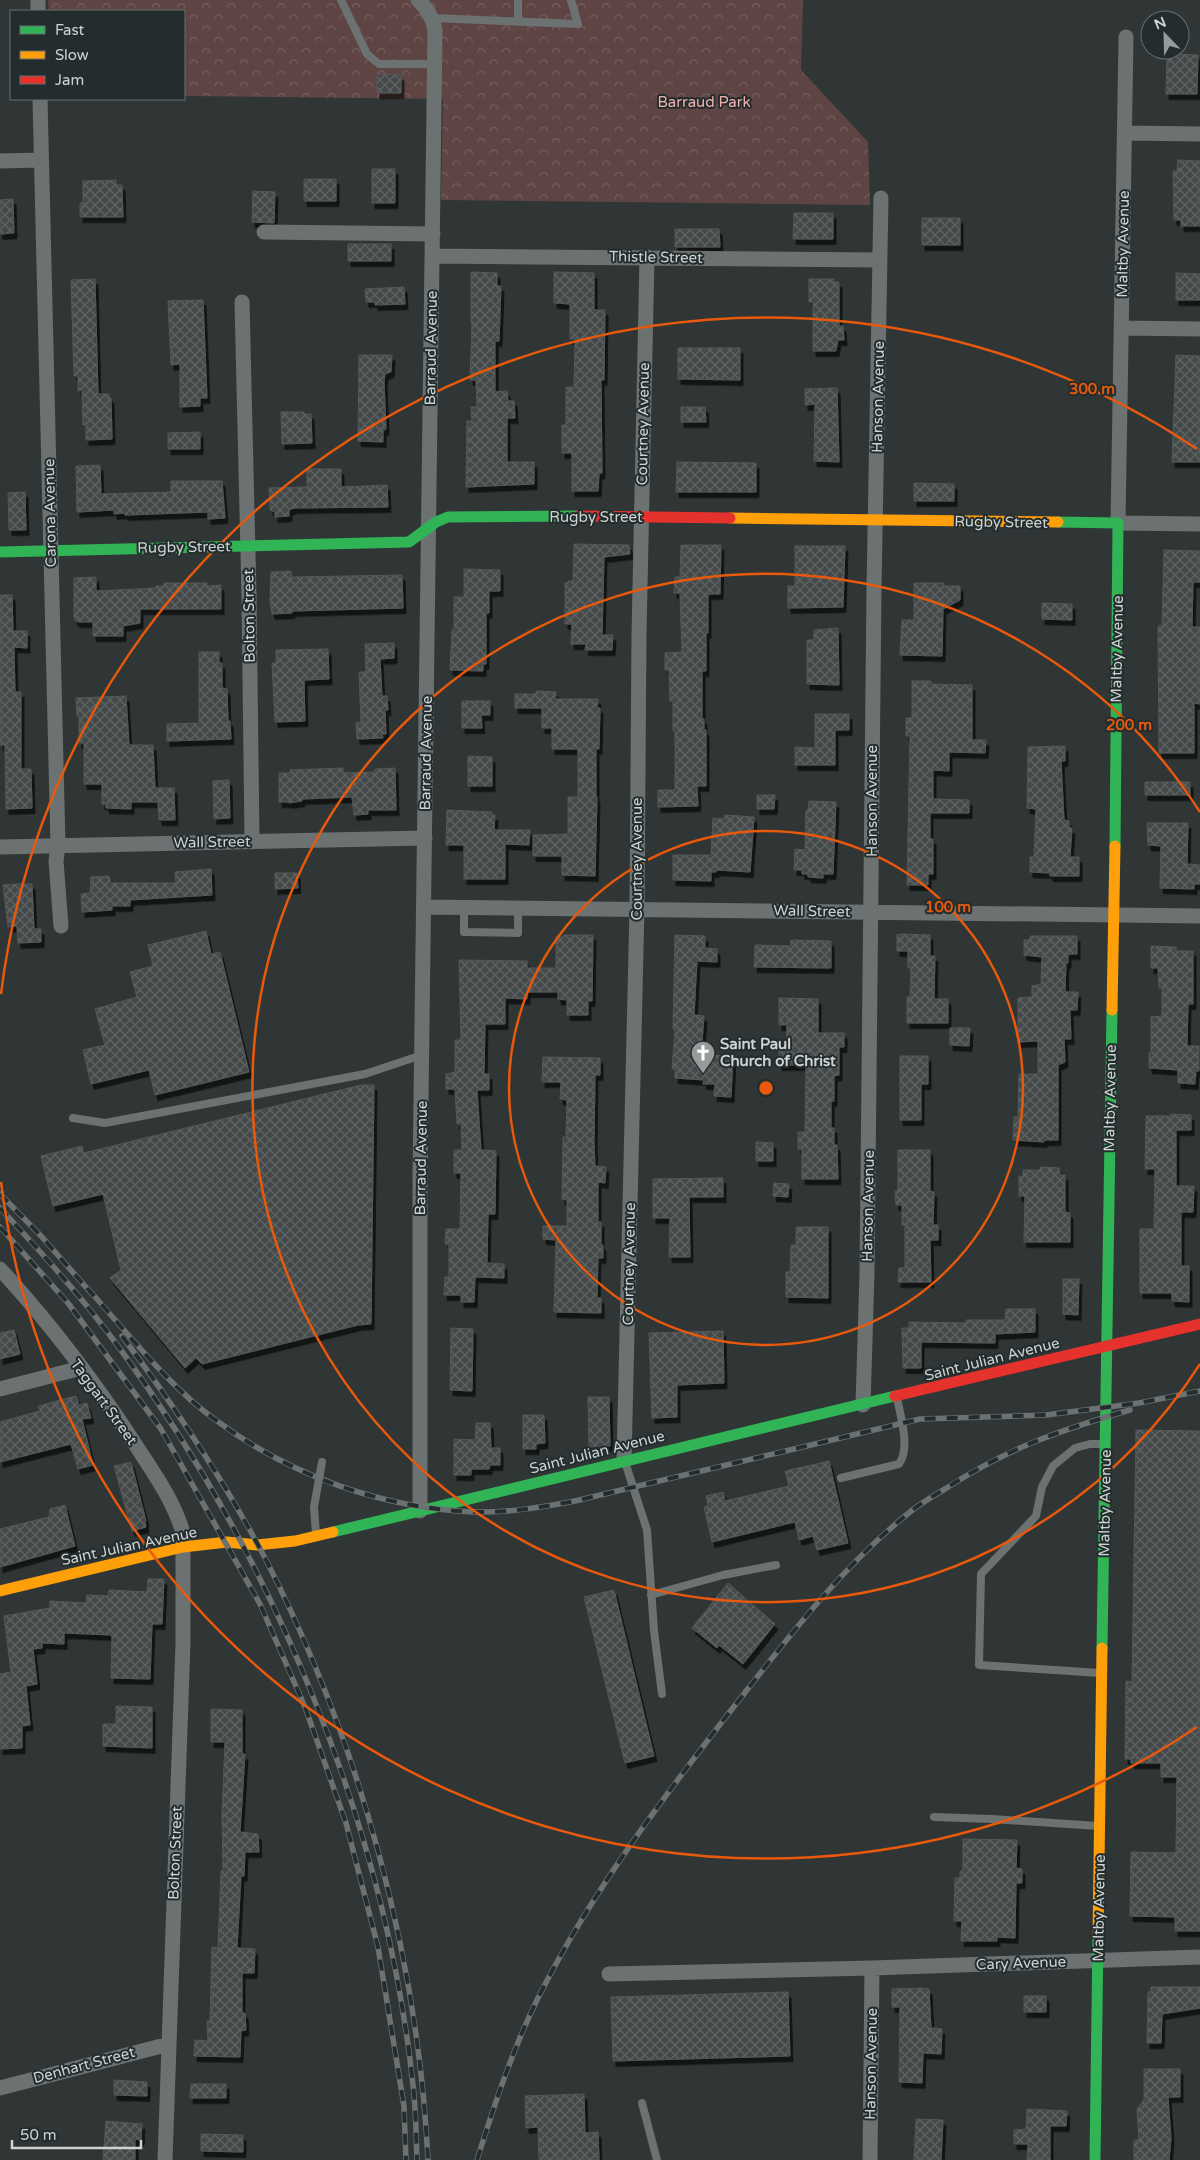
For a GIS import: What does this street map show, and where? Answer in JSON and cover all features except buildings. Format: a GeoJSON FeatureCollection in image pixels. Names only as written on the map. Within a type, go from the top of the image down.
{"type":"FeatureCollection","features":[{"type":"Feature","properties":{"kind":"street"},"geometry":{"type":"LineString","coordinates":[[418,0],[426,7],[432,18]]}},
{"type":"Feature","properties":{"kind":"street","name":"Barraud Avenue"},"geometry":{"type":"LineString","coordinates":[[420,1511],[422,1055],[435,64],[435,30],[432,18]]}},
{"type":"Feature","properties":{"kind":"street","name":"Maltby Avenue"},"geometry":{"type":"LineString","coordinates":[[1095,2160],[1126,37]]}},
{"type":"Feature","properties":{"kind":"street","name":"Carona Avenue"},"geometry":{"type":"LineString","coordinates":[[40,100],[58,846],[56,861],[61,926]]}},
{"type":"Feature","properties":{"kind":"street"},"geometry":{"type":"LineString","coordinates":[[1125,133],[1200,134]]}},
{"type":"Feature","properties":{"kind":"street"},"geometry":{"type":"LineString","coordinates":[[0,161],[42,160]]}},
{"type":"Feature","properties":{"kind":"street","name":"Hanson Avenue"},"geometry":{"type":"LineString","coordinates":[[863,1405],[868,1273],[874,599],[881,198]]}},
{"type":"Feature","properties":{"kind":"street"},"geometry":{"type":"LineString","coordinates":[[264,232],[433,234]]}},
{"type":"Feature","properties":{"kind":"street","name":"Thistle Street"},"geometry":{"type":"LineString","coordinates":[[432,256],[880,260]]}},
{"type":"Feature","properties":{"kind":"street","name":"Courtney Avenue"},"geometry":{"type":"LineString","coordinates":[[624,1460],[637,908],[641,517],[647,257]]}},
{"type":"Feature","properties":{"kind":"street","name":"Bolton Street"},"geometry":{"type":"LineString","coordinates":[[242,302],[252,840]]}},
{"type":"Feature","properties":{"kind":"street"},"geometry":{"type":"LineString","coordinates":[[1122,328],[1200,329]]}},
{"type":"Feature","properties":{"kind":"street","name":"Rugby Street"},"geometry":{"type":"LineString","coordinates":[[0,552],[409,542],[418,538],[429,525],[439,519],[448,517],[641,517],[1200,524]]}},
{"type":"Feature","properties":{"kind":"street","name":"Wall Street"},"geometry":{"type":"LineString","coordinates":[[0,847],[252,840],[425,838]]}},
{"type":"Feature","properties":{"kind":"street","name":"Wall Street"},"geometry":{"type":"LineString","coordinates":[[424,907],[1200,916]]}},
{"type":"Feature","properties":{"kind":"street","name":"Taggart Street"},"geometry":{"type":"LineString","coordinates":[[0,1269],[30,1303],[115,1413],[155,1474],[178,1516],[184,1533],[183,1547]]}},
{"type":"Feature","properties":{"kind":"street","name":"Saint Julian Avenue"},"geometry":{"type":"LineString","coordinates":[[0,1591],[183,1547],[227,1542],[257,1545],[295,1541],[624,1460],[1200,1324]]}},
{"type":"Feature","properties":{"kind":"street"},"geometry":{"type":"LineString","coordinates":[[0,1388],[81,1368]]}},
{"type":"Feature","properties":{"kind":"street","name":"Bolton Street"},"geometry":{"type":"LineString","coordinates":[[164,2160],[183,1643],[183,1547]]}},
{"type":"Feature","properties":{"kind":"street","name":"Cary Avenue"},"geometry":{"type":"LineString","coordinates":[[609,1974],[872,1968],[1200,1957]]}},
{"type":"Feature","properties":{"kind":"street","name":"Hanson Avenue"},"geometry":{"type":"LineString","coordinates":[[870,2160],[872,1968]]}},
{"type":"Feature","properties":{"kind":"street","name":"Denhart Street"},"geometry":{"type":"LineString","coordinates":[[0,2088],[169,2044]]}},
{"type":"Feature","properties":{"kind":"lane"},"geometry":{"type":"LineString","coordinates":[[341,0],[367,54],[379,64],[435,64]]}},
{"type":"Feature","properties":{"kind":"lane"},"geometry":{"type":"LineString","coordinates":[[518,0],[518,22]]}},
{"type":"Feature","properties":{"kind":"lane"},"geometry":{"type":"LineString","coordinates":[[432,18],[578,24],[571,0]]}},
{"type":"Feature","properties":{"kind":"lane"},"geometry":{"type":"LineString","coordinates":[[464,907],[464,932],[518,933],[518,907]]}},
{"type":"Feature","properties":{"kind":"lane"},"geometry":{"type":"LineString","coordinates":[[72,1118],[105,1123],[365,1074],[422,1055]]}},
{"type":"Feature","properties":{"kind":"lane"},"geometry":{"type":"LineString","coordinates":[[841,1478],[899,1464],[902,1459],[904,1441],[897,1397]]}},
{"type":"Feature","properties":{"kind":"lane"},"geometry":{"type":"LineString","coordinates":[[1102,1673],[979,1665],[979,1656],[981,1574],[1036,1516],[1042,1487],[1053,1466],[1075,1448],[1090,1444],[1106,1444]]}},
{"type":"Feature","properties":{"kind":"lane"},"geometry":{"type":"LineString","coordinates":[[624,1460],[647,1530],[662,1694]]}},
{"type":"Feature","properties":{"kind":"lane"},"geometry":{"type":"LineString","coordinates":[[316,1536],[314,1507],[322,1462]]}},
{"type":"Feature","properties":{"kind":"lane"},"geometry":{"type":"LineString","coordinates":[[652,1595],[723,1575],[776,1564]]}},
{"type":"Feature","properties":{"kind":"lane"},"geometry":{"type":"LineString","coordinates":[[934,1818],[992,1819],[1100,1826]]}},
{"type":"Feature","properties":{"kind":"lane"},"geometry":{"type":"LineString","coordinates":[[642,2103],[657,2160]]}},
{"type":"Feature","properties":{"kind":"green space","name":"Barraud Park"},"geometry":{"type":"Polygon","coordinates":[[[48,0],[803,0],[801,70],[868,142],[870,205],[441,200],[443,99],[185,96],[185,10],[49,10],[48,0]]]}},
{"type":"Feature","properties":{"kind":"railway"},"geometry":{"type":"LineString","coordinates":[[0,1194],[42,1237],[91,1293]]}},
{"type":"Feature","properties":{"kind":"railway"},"geometry":{"type":"LineString","coordinates":[[0,1208],[76,1292],[118,1346],[174,1428],[226,1514],[272,1604],[313,1697],[348,1792],[377,1889],[399,1987],[413,2085],[417,2160]]}},
{"type":"Feature","properties":{"kind":"railway"},"geometry":{"type":"LineString","coordinates":[[0,1227],[68,1303],[161,1429],[260,1604],[305,1707],[346,1823],[378,1947],[404,2106],[406,2160]]}},
{"type":"Feature","properties":{"kind":"railway"},"geometry":{"type":"LineString","coordinates":[[87,1288],[165,1376],[199,1407],[246,1441],[275,1458],[339,1486],[405,1504],[440,1509],[499,1512],[575,1501],[920,1419],[1046,1415],[1139,1403],[1200,1391]]}},
{"type":"Feature","properties":{"kind":"railway"},"geometry":{"type":"LineString","coordinates":[[122,1336],[198,1444],[233,1500],[265,1558],[299,1628],[329,1700],[355,1775],[378,1851],[397,1928],[412,2005],[422,2083],[428,2160]]}},
{"type":"Feature","properties":{"kind":"railway"},"geometry":{"type":"LineString","coordinates":[[477,2160],[519,2039],[537,2000],[582,1920],[606,1881],[686,1768],[781,1646],[821,1599],[886,1532],[927,1500],[990,1463],[1034,1442],[1080,1425],[1130,1410]]}},
{"type":"Feature","properties":{"kind":"traffic: fast"},"geometry":{"type":"LineString","coordinates":[[0,552],[409,542],[436,522],[448,517],[578,516]]}},
{"type":"Feature","properties":{"kind":"traffic: fast"},"geometry":{"type":"LineString","coordinates":[[1058,522],[1118,523],[1115,846]]}},
{"type":"Feature","properties":{"kind":"traffic: fast"},"geometry":{"type":"LineString","coordinates":[[1102,1648],[1112,1010]]}},
{"type":"Feature","properties":{"kind":"traffic: fast"},"geometry":{"type":"LineString","coordinates":[[333,1532],[895,1396]]}},
{"type":"Feature","properties":{"kind":"traffic: fast"},"geometry":{"type":"LineString","coordinates":[[1095,2160],[1098,1936]]}},
{"type":"Feature","properties":{"kind":"traffic: slow"},"geometry":{"type":"LineString","coordinates":[[730,518],[1058,522]]}},
{"type":"Feature","properties":{"kind":"traffic: slow"},"geometry":{"type":"LineString","coordinates":[[1112,1010],[1115,846]]}},
{"type":"Feature","properties":{"kind":"traffic: slow"},"geometry":{"type":"LineString","coordinates":[[0,1591],[183,1547],[227,1542],[257,1545],[295,1541],[333,1532]]}},
{"type":"Feature","properties":{"kind":"traffic: slow"},"geometry":{"type":"LineString","coordinates":[[1098,1936],[1102,1648]]}},
{"type":"Feature","properties":{"kind":"traffic: jam"},"geometry":{"type":"LineString","coordinates":[[578,516],[730,518]]}},
{"type":"Feature","properties":{"kind":"traffic: jam"},"geometry":{"type":"LineString","coordinates":[[895,1396],[1200,1324]]}},
{"type":"Feature","properties":{"kind":"place","name":"Saint Paul Church of Christ"},"geometry":{"type":"Point","coordinates":[703,1074]}}]}
